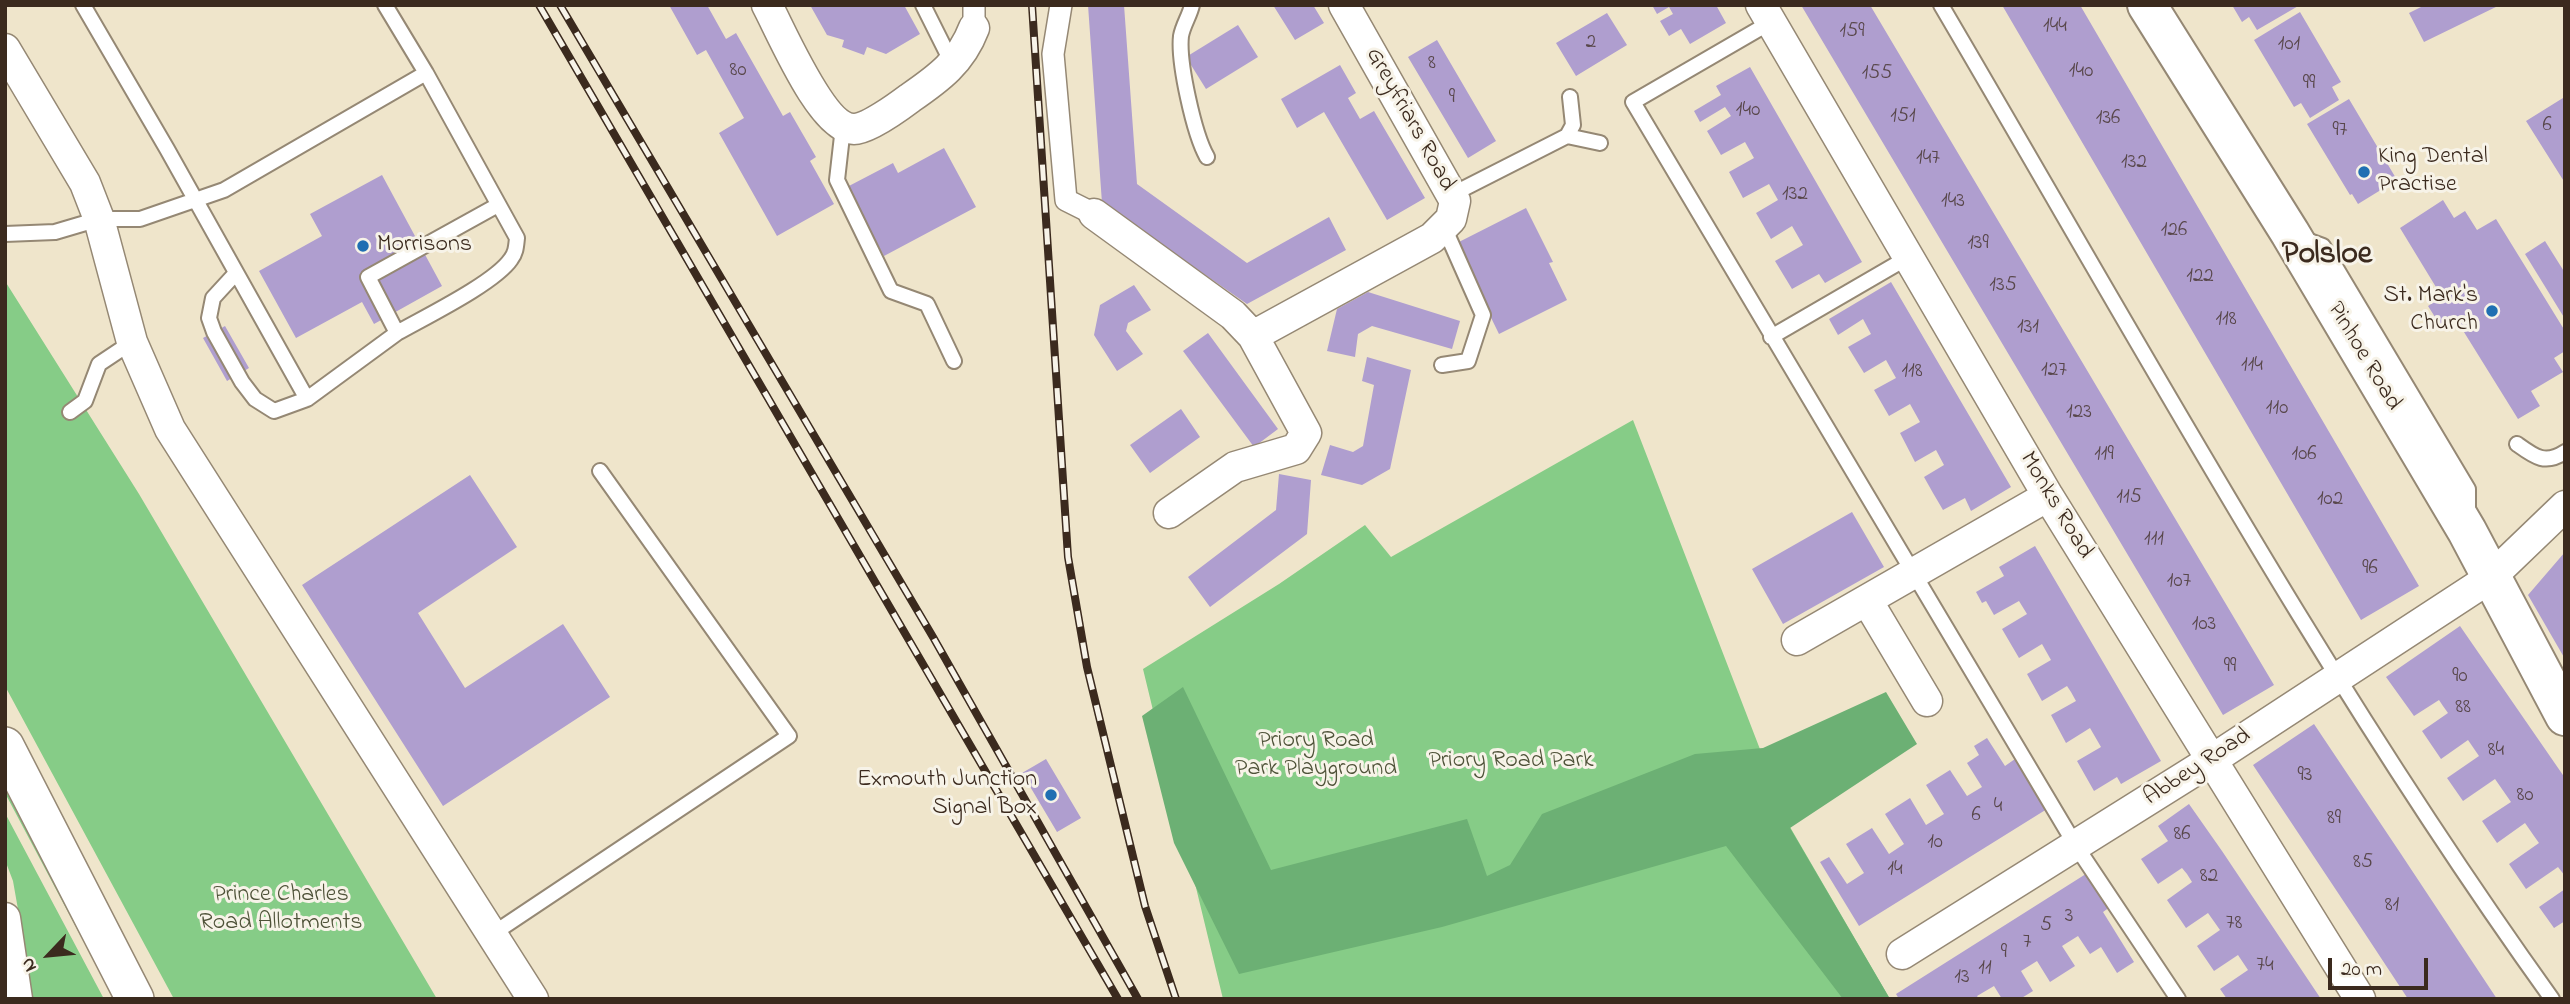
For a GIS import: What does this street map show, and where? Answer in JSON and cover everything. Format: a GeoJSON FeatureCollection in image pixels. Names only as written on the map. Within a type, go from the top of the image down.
{"type":"FeatureCollection","features":[{"type":"Feature","properties":{"kind":"main road","name":"Pinhoe Road"},"geometry":{"type":"LineString","coordinates":[[2147,5],[2290,233],[2467,531],[2565,716]]}},
{"type":"Feature","properties":{"kind":"street"},"geometry":{"type":"LineString","coordinates":[[768,5],[820,104],[842,127],[859,129],[893,110],[954,66],[974,17]]}},
{"type":"Feature","properties":{"kind":"street"},"geometry":{"type":"LineString","coordinates":[[1061,5],[1053,54],[1066,200],[1094,215],[1233,315],[1253,336],[1306,433],[1304,441],[1285,454],[1235,467],[1169,513]]}},
{"type":"Feature","properties":{"kind":"street","name":"Greyfriars Road"},"geometry":{"type":"LineString","coordinates":[[1253,336],[1432,238],[1451,219],[1455,201],[1344,5]]}},
{"type":"Feature","properties":{"kind":"street","name":"Monks Road"},"geometry":{"type":"LineString","coordinates":[[1766,14],[2048,496],[2360,999]]}},
{"type":"Feature","properties":{"kind":"street"},"geometry":{"type":"LineString","coordinates":[[5,49],[60,135],[86,183],[99,219],[132,342],[155,401],[189,462],[528,995]]}},
{"type":"Feature","properties":{"kind":"street"},"geometry":{"type":"LineString","coordinates":[[1797,640],[1868,602],[2048,496]]}},
{"type":"Feature","properties":{"kind":"street","name":"Abbey Road"},"geometry":{"type":"LineString","coordinates":[[1902,954],[2210,761],[2490,578],[2565,506]]}},
{"type":"Feature","properties":{"kind":"street"},"geometry":{"type":"LineString","coordinates":[[1868,602],[1927,701]]}},
{"type":"Feature","properties":{"kind":"street"},"geometry":{"type":"LineString","coordinates":[[5,746],[135,999]]}},
{"type":"Feature","properties":{"kind":"street"},"geometry":{"type":"LineString","coordinates":[[5,918],[17,999]]}},
{"type":"Feature","properties":{"kind":"lane"},"geometry":{"type":"LineString","coordinates":[[83,5],[307,399]]}},
{"type":"Feature","properties":{"kind":"lane"},"geometry":{"type":"LineString","coordinates":[[236,274],[213,298],[209,318],[238,375],[255,399],[274,411],[307,399],[397,333],[510,262],[516,251],[517,239],[385,5]]}},
{"type":"Feature","properties":{"kind":"lane"},"geometry":{"type":"LineString","coordinates":[[923,5],[954,66]]}},
{"type":"Feature","properties":{"kind":"lane"},"geometry":{"type":"LineString","coordinates":[[1192,5],[1181,35],[1182,55],[1198,142],[1207,157]]}},
{"type":"Feature","properties":{"kind":"lane"},"geometry":{"type":"LineString","coordinates":[[1941,5],[2337,678],[2499,925],[2552,999]]}},
{"type":"Feature","properties":{"kind":"lane"},"geometry":{"type":"LineString","coordinates":[[1766,14],[1633,102],[2076,846],[2178,999]]}},
{"type":"Feature","properties":{"kind":"lane"},"geometry":{"type":"LineString","coordinates":[[5,234],[55,232],[99,219],[141,219],[195,202],[224,190],[425,73]]}},
{"type":"Feature","properties":{"kind":"lane"},"geometry":{"type":"LineString","coordinates":[[1451,195],[1567,136],[1573,125],[1570,97]]}},
{"type":"Feature","properties":{"kind":"lane"},"geometry":{"type":"LineString","coordinates":[[842,127],[837,180],[891,291],[927,304],[954,361]]}},
{"type":"Feature","properties":{"kind":"lane"},"geometry":{"type":"LineString","coordinates":[[1567,136],[1600,143]]}},
{"type":"Feature","properties":{"kind":"lane"},"geometry":{"type":"LineString","coordinates":[[397,333],[368,276],[498,205]]}},
{"type":"Feature","properties":{"kind":"lane"},"geometry":{"type":"LineString","coordinates":[[1442,365],[1468,361],[1483,315],[1444,227]]}},
{"type":"Feature","properties":{"kind":"lane"},"geometry":{"type":"LineString","coordinates":[[1772,337],[1907,258]]}},
{"type":"Feature","properties":{"kind":"lane"},"geometry":{"type":"LineString","coordinates":[[70,412],[85,401],[99,364],[132,342]]}},
{"type":"Feature","properties":{"kind":"lane"},"geometry":{"type":"LineString","coordinates":[[2517,444],[2538,459],[2551,460],[2565,452]]}},
{"type":"Feature","properties":{"kind":"lane"},"geometry":{"type":"LineString","coordinates":[[491,935],[789,736],[600,471]]}},
{"type":"Feature","properties":{"kind":"green space","name":"Prince Charles Road Allotments"},"geometry":{"type":"Polygon","coordinates":[[[5,281],[139,494],[437,999],[174,999],[5,686],[5,281]]]}},
{"type":"Feature","properties":{"kind":"green space","name":"Priory Road Park"},"geometry":{"type":"Polygon","coordinates":[[[1633,420],[1790,827],[1890,999],[1223,999],[1143,669],[1279,584],[1365,525],[1391,557],[1633,420]]]}},
{"type":"Feature","properties":{"kind":"green space"},"geometry":{"type":"Polygon","coordinates":[[[1183,687],[1271,870],[1467,819],[1487,876],[1510,865],[1542,814],[1695,754],[1763,748],[1886,692],[1917,744],[1790,828],[1890,999],[1843,999],[1726,846],[1442,927],[1239,974],[1174,843],[1142,716],[1183,687]]]}},
{"type":"Feature","properties":{"kind":"green space"},"geometry":{"type":"Polygon","coordinates":[[[5,779],[114,999],[5,793],[5,779]]]}},
{"type":"Feature","properties":{"kind":"green space"},"geometry":{"type":"Polygon","coordinates":[[[5,813],[104,999],[29,999],[19,915],[13,881],[5,860],[5,813]]]}},
{"type":"Feature","properties":{"kind":"building"},"geometry":{"type":"Polygon","coordinates":[[[669,5],[707,5],[726,39],[736,33],[783,116],[790,112],[816,157],[810,161],[834,204],[777,236],[719,133],[744,118],[706,50],[697,55],[669,5]]]}},
{"type":"Feature","properties":{"kind":"building"},"geometry":{"type":"Polygon","coordinates":[[[810,5],[904,5],[920,34],[886,54],[867,47],[864,55],[842,47],[844,40],[827,35],[810,5]]]}},
{"type":"Feature","properties":{"kind":"building"},"geometry":{"type":"Polygon","coordinates":[[[1088,5],[1124,5],[1137,184],[1247,263],[1329,217],[1346,250],[1247,304],[1102,203],[1088,5]]]}},
{"type":"Feature","properties":{"kind":"building"},"geometry":{"type":"Polygon","coordinates":[[[1273,5],[1313,5],[1324,23],[1295,40],[1273,5]]]}},
{"type":"Feature","properties":{"kind":"building"},"geometry":{"type":"Polygon","coordinates":[[[1652,5],[1716,5],[1726,23],[1690,44],[1681,29],[1669,36],[1660,21],[1673,14],[1669,7],[1657,14],[1652,5]]]}},
{"type":"Feature","properties":{"kind":"building"},"geometry":{"type":"Polygon","coordinates":[[[1801,5],[1870,5],[2274,685],[2223,715],[1801,5]]]}},
{"type":"Feature","properties":{"kind":"building"},"geometry":{"type":"Polygon","coordinates":[[[2002,5],[2080,5],[2419,586],[2361,620],[2002,5]]]}},
{"type":"Feature","properties":{"kind":"building"},"geometry":{"type":"Polygon","coordinates":[[[2232,5],[2300,5],[2257,30],[2249,17],[2242,22],[2232,5]]]}},
{"type":"Feature","properties":{"kind":"building"},"geometry":{"type":"Polygon","coordinates":[[[2425,5],[2500,5],[2424,42],[2409,13],[2425,5]]]}},
{"type":"Feature","properties":{"kind":"building"},"geometry":{"type":"Polygon","coordinates":[[[2300,12],[2341,82],[2332,87],[2339,100],[2310,118],[2301,103],[2294,107],[2254,40],[2300,12]]]}},
{"type":"Feature","properties":{"kind":"building"},"geometry":{"type":"Polygon","coordinates":[[[1607,13],[1627,45],[1576,76],[1556,43],[1607,13]]]}},
{"type":"Feature","properties":{"kind":"building"},"geometry":{"type":"Polygon","coordinates":[[[1238,25],[1258,57],[1206,89],[1186,57],[1238,25]]]}},
{"type":"Feature","properties":{"kind":"building"},"geometry":{"type":"Polygon","coordinates":[[[1437,40],[1496,141],[1468,158],[1408,57],[1437,40]]]}},
{"type":"Feature","properties":{"kind":"building"},"geometry":{"type":"Polygon","coordinates":[[[1340,65],[1356,93],[1348,98],[1360,119],[1374,111],[1425,198],[1387,220],[1324,112],[1297,128],[1281,99],[1340,65]]]}},
{"type":"Feature","properties":{"kind":"building"},"geometry":{"type":"Polygon","coordinates":[[[1750,67],[1862,262],[1825,283],[1819,274],[1792,289],[1775,261],[1803,245],[1792,226],[1771,239],[1756,213],[1778,200],[1769,184],[1743,198],[1729,172],[1754,158],[1745,142],[1721,155],[1707,131],[1731,116],[1725,107],[1700,122],[1694,111],[1721,95],[1716,86],[1750,67]]]}},
{"type":"Feature","properties":{"kind":"building"},"geometry":{"type":"Polygon","coordinates":[[[2563,98],[2565,100],[2565,183],[2526,121],[2563,98]]]}},
{"type":"Feature","properties":{"kind":"building"},"geometry":{"type":"Polygon","coordinates":[[[2349,99],[2397,180],[2358,204],[2307,124],[2349,99]]]}},
{"type":"Feature","properties":{"kind":"building"},"geometry":{"type":"Polygon","coordinates":[[[944,148],[976,207],[884,256],[847,187],[893,163],[898,173],[944,148]]]}},
{"type":"Feature","properties":{"kind":"building","name":"Morrisons"},"geometry":{"type":"Polygon","coordinates":[[[382,175],[442,286],[374,324],[362,302],[296,338],[259,271],[322,236],[310,214],[382,175]]]}},
{"type":"Feature","properties":{"kind":"building","name":"St. Mark's Church"},"geometry":{"type":"Polygon","coordinates":[[[2443,200],[2454,218],[2465,211],[2477,230],[2496,219],[2565,331],[2565,351],[2554,358],[2563,372],[2531,391],[2540,406],[2518,419],[2454,316],[2440,325],[2428,306],[2442,297],[2400,228],[2443,200]]]}},
{"type":"Feature","properties":{"kind":"building"},"geometry":{"type":"Polygon","coordinates":[[[1526,208],[1553,262],[1549,263],[1567,300],[1499,334],[1455,244],[1526,208]]]}},
{"type":"Feature","properties":{"kind":"building"},"geometry":{"type":"Polygon","coordinates":[[[2545,241],[2565,273],[2565,319],[2525,254],[2545,241]]]}},
{"type":"Feature","properties":{"kind":"building"},"geometry":{"type":"Polygon","coordinates":[[[1891,282],[2011,487],[1971,511],[1965,498],[1943,510],[1924,477],[1944,465],[1936,450],[1915,462],[1900,433],[1920,422],[1910,404],[1889,416],[1874,390],[1896,378],[1886,360],[1864,373],[1848,347],[1871,334],[1863,319],[1838,335],[1829,319],[1891,282]]]}},
{"type":"Feature","properties":{"kind":"building"},"geometry":{"type":"Polygon","coordinates":[[[1134,285],[1151,310],[1128,323],[1126,331],[1143,354],[1117,371],[1094,335],[1100,305],[1134,285]]]}},
{"type":"Feature","properties":{"kind":"building"},"geometry":{"type":"Polygon","coordinates":[[[1368,292],[1460,321],[1452,349],[1372,326],[1358,334],[1355,357],[1327,351],[1337,309],[1368,292]]]}},
{"type":"Feature","properties":{"kind":"building"},"geometry":{"type":"Polygon","coordinates":[[[225,326],[249,368],[227,381],[203,338],[225,326]]]}},
{"type":"Feature","properties":{"kind":"building"},"geometry":{"type":"Polygon","coordinates":[[[1208,333],[1278,429],[1254,447],[1183,351],[1208,333]]]}},
{"type":"Feature","properties":{"kind":"building"},"geometry":{"type":"Polygon","coordinates":[[[1367,357],[1411,370],[1390,469],[1362,485],[1321,475],[1330,445],[1353,452],[1363,446],[1374,385],[1362,381],[1367,357]]]}},
{"type":"Feature","properties":{"kind":"building"},"geometry":{"type":"Polygon","coordinates":[[[1181,409],[1200,437],[1150,473],[1130,445],[1181,409]]]}},
{"type":"Feature","properties":{"kind":"building"},"geometry":{"type":"Polygon","coordinates":[[[1279,474],[1311,480],[1307,534],[1210,607],[1188,577],[1276,510],[1279,474]]]}},
{"type":"Feature","properties":{"kind":"building"},"geometry":{"type":"Polygon","coordinates":[[[470,475],[517,547],[418,613],[465,688],[563,624],[610,697],[443,806],[302,585],[470,475]]]}},
{"type":"Feature","properties":{"kind":"building"},"geometry":{"type":"Polygon","coordinates":[[[1852,512],[1884,567],[1783,624],[1752,569],[1852,512]]]}},
{"type":"Feature","properties":{"kind":"building"},"geometry":{"type":"Polygon","coordinates":[[[2035,546],[2161,761],[2121,784],[2117,777],[2094,791],[2077,761],[2101,747],[2090,728],[2066,743],[2051,715],[2076,701],[2067,686],[2042,701],[2027,674],[2051,660],[2042,644],[2019,658],[2002,629],[2027,614],[2019,601],[1994,615],[1986,601],[1982,603],[1976,592],[2004,576],[1999,567],[2035,546]]]}},
{"type":"Feature","properties":{"kind":"building"},"geometry":{"type":"Polygon","coordinates":[[[2565,552],[2564,583],[2565,659],[2528,595],[2565,552]]]}},
{"type":"Feature","properties":{"kind":"building"},"geometry":{"type":"Polygon","coordinates":[[[2460,626],[2565,778],[2565,876],[2558,867],[2526,889],[2509,864],[2539,843],[2525,823],[2497,843],[2482,821],[2511,802],[2495,779],[2463,801],[2447,778],[2479,756],[2468,740],[2441,759],[2422,731],[2448,713],[2439,700],[2414,716],[2386,677],[2460,626]]]}},
{"type":"Feature","properties":{"kind":"building"},"geometry":{"type":"Polygon","coordinates":[[[2314,724],[2497,999],[2408,999],[2253,765],[2314,724]]]}},
{"type":"Feature","properties":{"kind":"building"},"geometry":{"type":"Polygon","coordinates":[[[1987,738],[2005,766],[2015,759],[2047,809],[1859,926],[1820,862],[1829,857],[1847,884],[1864,873],[1846,844],[1872,828],[1889,854],[1904,844],[1885,814],[1910,798],[1926,825],[1944,814],[1926,785],[1950,770],[1967,796],[1982,787],[1967,763],[1979,755],[1974,746],[1987,738]]]}},
{"type":"Feature","properties":{"kind":"building","name":"Exmouth Junction Signal Box"},"geometry":{"type":"Polygon","coordinates":[[[1046,759],[1081,818],[1057,832],[1022,773],[1046,759]]]}},
{"type":"Feature","properties":{"kind":"building"},"geometry":{"type":"Polygon","coordinates":[[[2189,804],[2321,999],[2227,999],[2220,989],[2248,970],[2238,955],[2214,971],[2197,946],[2220,930],[2208,913],[2186,928],[2167,900],[2192,882],[2187,874],[2182,868],[2158,884],[2141,859],[2168,841],[2158,826],[2189,804]]]}},
{"type":"Feature","properties":{"kind":"building"},"geometry":{"type":"Polygon","coordinates":[[[2089,872],[2110,907],[2103,912],[2134,962],[2117,973],[2101,947],[2090,954],[2078,936],[2062,946],[2075,966],[2050,982],[2037,961],[2021,971],[2033,991],[2020,999],[2002,999],[1994,986],[1977,996],[1979,999],[1899,999],[1896,994],[2089,872]]]}},
{"type":"Feature","properties":{"kind":"building"},"geometry":{"type":"Polygon","coordinates":[[[2565,889],[2565,921],[2554,928],[2539,907],[2565,889]]]}},
{"type":"Feature","properties":{"kind":"railway"},"geometry":{"type":"LineString","coordinates":[[539,5],[1118,999]]}},
{"type":"Feature","properties":{"kind":"railway"},"geometry":{"type":"LineString","coordinates":[[560,5],[933,637],[1138,999]]}},
{"type":"Feature","properties":{"kind":"railway"},"geometry":{"type":"LineString","coordinates":[[1032,5],[1068,557],[1087,667],[1145,906],[1176,999]]}},
{"type":"Feature","properties":{"kind":"place","name":"King Dental Practise"},"geometry":{"type":"Point","coordinates":[2364,172]}},
{"type":"Feature","properties":{"kind":"place","name":"Morrisons"},"geometry":{"type":"Point","coordinates":[363,246]}},
{"type":"Feature","properties":{"kind":"place","name":"St. Mark's Church"},"geometry":{"type":"Point","coordinates":[2492,311]}},
{"type":"Feature","properties":{"kind":"place","name":"Exmouth Junction Signal Box"},"geometry":{"type":"Point","coordinates":[1051,795]}},
{"type":"Feature","properties":{"kind":"district","name":"Polsloe"},"geometry":{"type":"Point","coordinates":[2327,257]}},
{"type":"Feature","properties":{"kind":"park label","name":"Priory Road Park Playground"},"geometry":{"type":"Point","coordinates":[1316,756]}}]}
